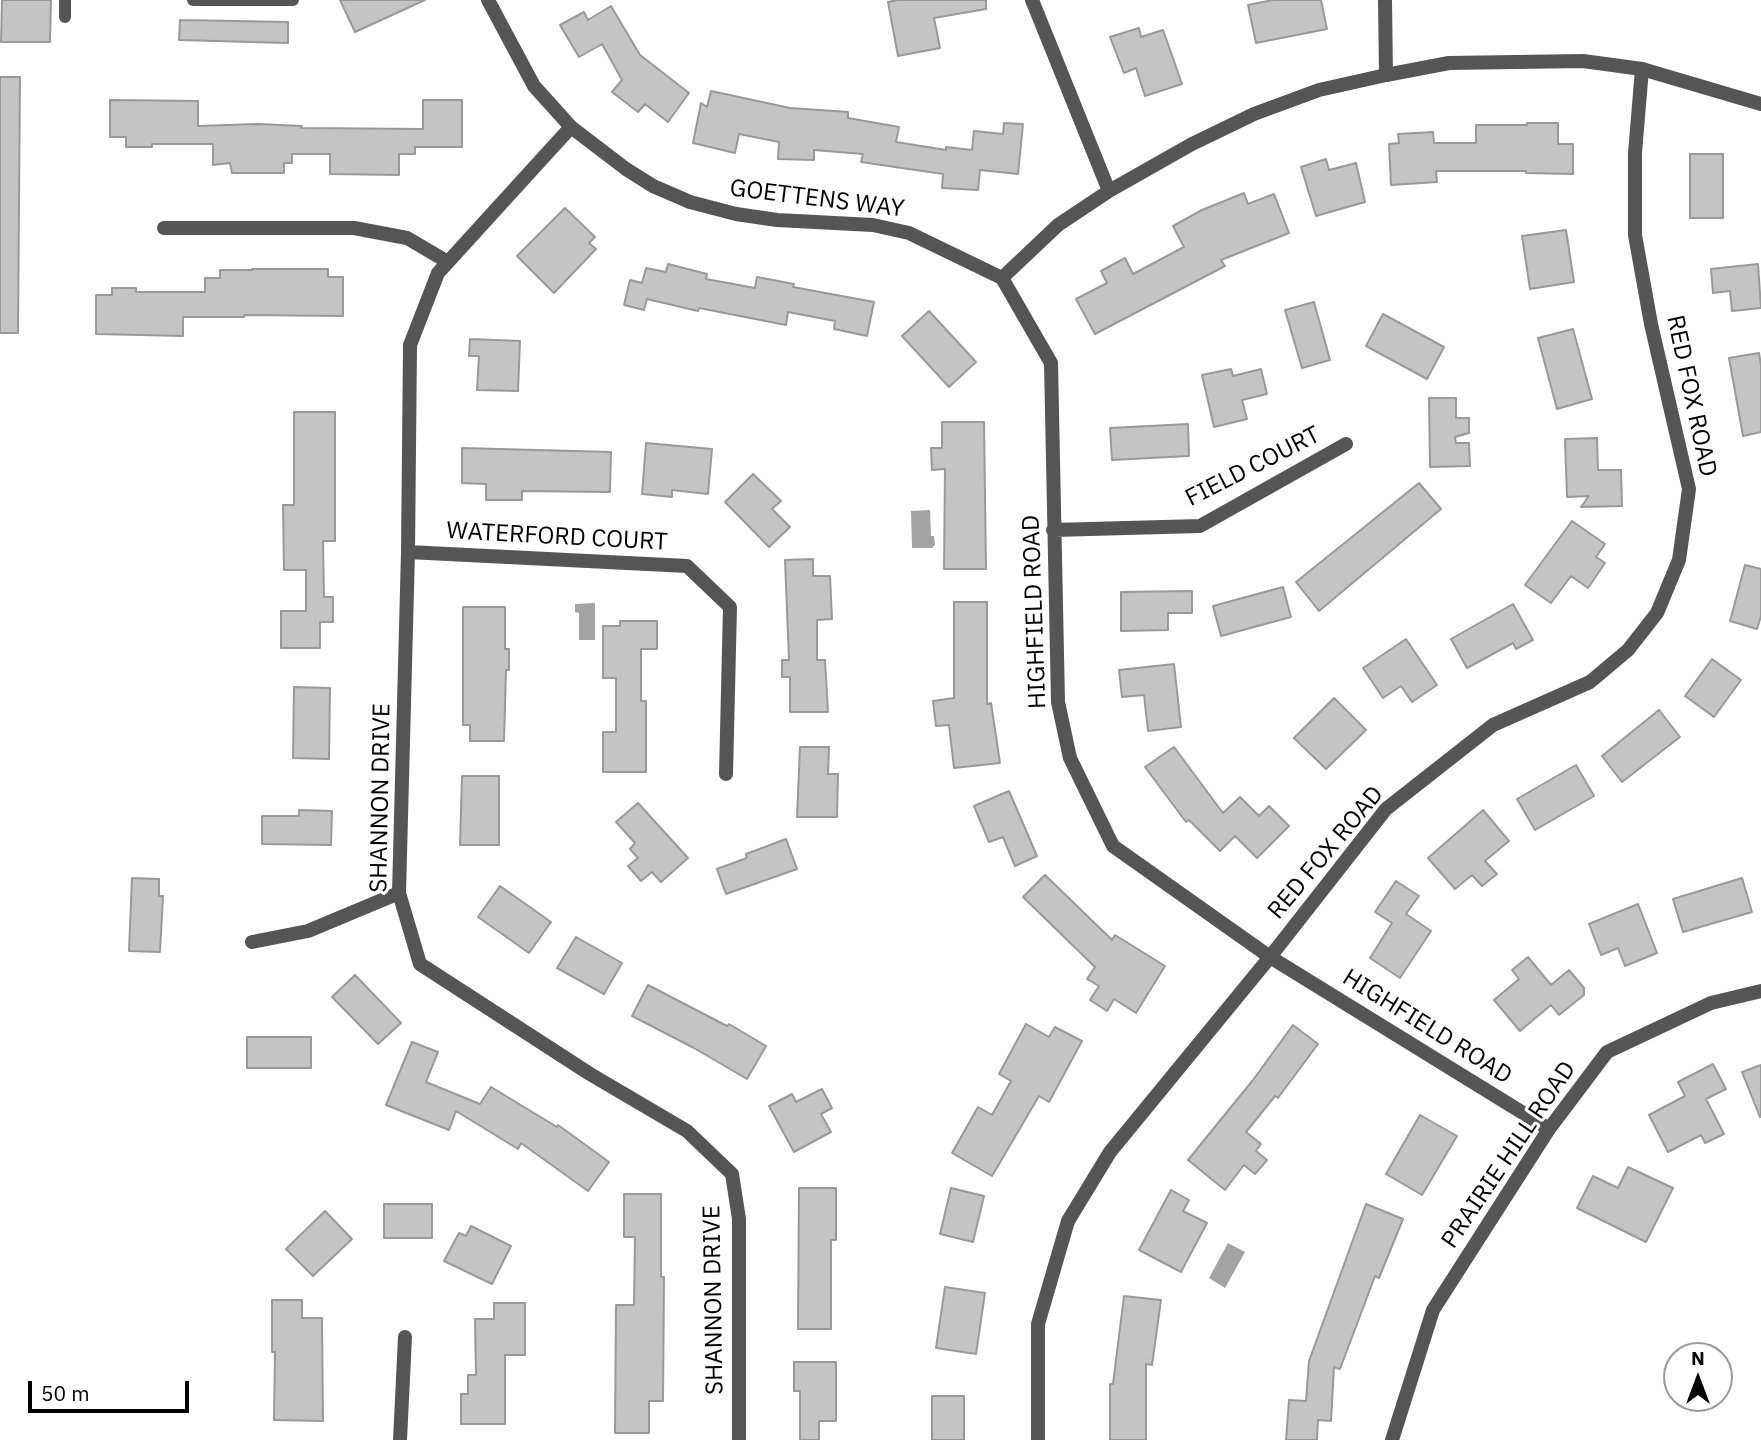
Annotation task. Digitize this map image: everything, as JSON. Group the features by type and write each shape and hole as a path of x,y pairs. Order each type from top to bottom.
{"street":[{"name":"GOETTENS WAY","path":"488,0 534,86 571,127 653,186 690,202 736,214 777,220 873,225 909,233 1002,278"},
{"path":"1032,0 1109,191"},
{"path":"1385,0 1386,75"},
{"path":"1002,278 1058,225 1109,191 1192,144 1254,114 1319,90 1449,63 1583,61 1642,69 1761,104"},
{"name":"RED FOX ROAD","path":"1038,1440 1038,1324 1068,1221 1110,1152 1270,957 1386,809 1493,725 1590,682 1628,650 1657,613 1679,560 1689,489 1651,324 1636,235 1635,153 1642,69"},
{"name":"SHANNON DRIVE","path":"571,127 438,272 410,345 408,552 399,893 420,964 590,1074 687,1132 732,1174 739,1219 739,1440"},
{"path":"164,228 354,228 407,238 448,262"},
{"name":"HIGHFIELD ROAD","path":"1002,278 1051,363 1058,702 1070,758 1113,846 1270,957 1549,1129"},
{"name":"FIELD COURT","path":"1054,530 1200,526 1346,444"},
{"name":"WATERFORD COURT","path":"408,552 687,566 730,607 726,775"},
{"path":"252,942 308,931 399,893"},
{"name":"PRAIRIE HILL ROAD","path":"1392,1440 1433,1310 1549,1129 1607,1052 1711,1003 1761,991"},
{"path":"400,1440 405,1337"}],"lane":[{"path":"65,0 65,17"},
{"path":"193,0 293,0"}],"shaded area":[{"path":"930,510 931,536 934,536 935,545 932,548 912,548 911,511"},
{"path":"595,603 595,640 579,640 579,613 575,612 575,604"},
{"path":"1228,1243 1245,1252 1225,1288 1209,1278"}],"building":[{"path":"2,0 51,0 50,42 1,42"},
{"path":"340,0 425,0 355,32"},
{"path":"986,0 986,9 934,18 940,48 898,56 888,2"},
{"path":"1273,0 1321,0 1327,29 1256,43 1248,5"},
{"path":"611,6 640,55 689,93 668,122 645,104 638,112 612,92 622,80 602,44 579,57 560,25 584,12 588,20"},
{"path":"180,20 288,22 288,43 179,40"},
{"path":"1139,28 1141,37 1163,30 1182,84 1145,96 1136,68 1124,73 1110,37"},
{"path":"0,77 20,77 18,333 0,333"},
{"path":"711,91 790,108 848,112 848,118 899,127 896,142 946,150 946,147 972,150 974,131 1003,134 1004,123 1023,124 1018,174 980,170 978,190 942,188 943,174 861,162 863,154 814,150 814,160 778,159 779,142 739,134 735,153 693,143 701,103 707,107"},
{"path":"110,100 198,101 198,126 258,124 302,126 301,128 423,129 423,100 462,100 462,147 415,147 415,154 399,154 399,175 330,174 330,154 292,154 292,163 284,163 284,173 232,173 230,163 213,165 213,144 152,144 152,147 126,147 126,137 110,137"},
{"path":"1558,123 1558,144 1573,144 1573,174 1436,171 1437,182 1391,185 1389,144 1399,143 1398,134 1433,132 1434,143 1476,143 1476,125"},
{"path":"1690,154 1723,154 1723,218 1690,218"},
{"path":"1326,159 1329,170 1356,163 1365,202 1316,216 1301,167"},
{"path":"1244,193 1248,204 1274,194 1289,233 1221,260 1225,266 1095,334 1076,299 1107,283 1101,271 1125,258 1133,274 1184,247 1173,226 1202,210"},
{"path":"565,208 595,237 589,243 596,249 554,293 517,256"},
{"path":"1566,230 1574,282 1530,289 1522,236"},
{"path":"668,264 707,274 706,279 755,288 757,277 794,284 793,287 874,302 867,336 834,329 835,321 788,312 786,325 699,308 698,311 647,299 644,310 624,305 630,280 642,283 646,268 666,272"},
{"path":"1758,264 1761,308 1732,311 1730,291 1713,293 1711,269"},
{"path":"328,269 328,277 343,277 343,316 183,317 183,336 96,334 96,295 112,295 112,288 136,288 136,292 205,292 205,278 220,278 220,270"},
{"path":"1314,302 1330,360 1302,368 1285,310"},
{"path":"929,311 976,362 949,387 902,336"},
{"path":"1383,314 1444,347 1427,379 1366,346"},
{"path":"1573,329 1592,399 1557,409 1538,338"},
{"path":"470,339 520,341 518,391 477,390 479,356 469,356"},
{"path":"1759,353 1761,432 1743,436 1729,358"},
{"path":"1231,369 1233,376 1261,369 1267,394 1242,400 1247,419 1214,427 1202,375"},
{"path":"1429,398 1456,398 1456,418 1469,418 1469,433 1455,437 1456,443 1469,443 1470,466 1430,467"},
{"path":"294,412 335,412 335,541 323,541 324,597 333,597 333,622 320,622 320,648 281,648 281,611 306,611 306,570 284,570 283,505 294,505"},
{"path":"942,422 984,422 986,569 944,569 945,469 932,470 931,448 942,448"},
{"path":"1188,424 1189,456 1112,460 1110,428"},
{"path":"1597,438 1598,470 1621,470 1622,506 1581,507 1589,496 1567,497 1565,439"},
{"path":"646,443 712,449 708,494 672,490 672,497 642,494"},
{"path":"462,448 611,452 610,492 522,491 522,500 486,500 486,484 462,483"},
{"path":"753,474 781,501 772,509 790,527 769,547 725,502"},
{"path":"1419,483 1441,509 1319,611 1296,582"},
{"path":"1572,521 1605,544 1596,557 1605,563 1588,588 1571,576 1551,603 1525,585"},
{"path":"813,559 813,576 830,576 832,619 817,620 817,660 825,660 828,712 790,712 790,677 782,677 782,660 789,660 785,560"},
{"path":"1745,565 1761,569 1761,616 1757,629 1730,621"},
{"path":"1283,587 1291,617 1221,636 1213,606"},
{"path":"1192,591 1192,613 1168,613 1168,630 1121,631 1121,592"},
{"path":"954,602 987,602 987,704 991,703 1000,763 954,768 949,725 936,726 933,701 954,698"},
{"path":"1513,604 1533,640 1516,649 1513,643 1467,668 1451,639"},
{"path":"463,607 505,607 505,649 509,649 509,670 506,670 504,741 470,741 470,725 463,725"},
{"path":"620,621 657,621 657,649 641,649 641,701 646,701 646,772 603,772 603,732 616,732 616,678 603,678 603,626 620,626"},
{"path":"1406,639 1437,685 1412,702 1401,686 1383,698 1363,668"},
{"path":"1712,659 1741,680 1714,717 1685,696"},
{"path":"1174,664 1181,727 1148,731 1144,695 1122,697 1119,670"},
{"path":"294,687 330,688 329,759 293,758"},
{"path":"1334,698 1366,730 1326,769 1294,738"},
{"path":"1659,710 1680,737 1622,782 1602,756"},
{"path":"800,747 829,747 828,774 838,774 837,817 797,817"},
{"path":"1174,747 1223,813 1240,797 1259,816 1269,806 1289,826 1257,858 1235,836 1220,851 1189,820 1186,822 1145,767"},
{"path":"1576,765 1594,796 1535,830 1517,799"},
{"path":"462,776 499,776 499,845 460,845"},
{"path":"1009,791 1037,856 1015,866 1003,837 989,842 974,806"},
{"path":"638,803 688,858 661,882 652,872 641,881 628,866 638,858 630,849 635,843 616,822"},
{"path":"299,810 332,811 331,845 262,844 262,816 299,816"},
{"path":"1483,810 1509,841 1485,861 1497,874 1482,886 1472,875 1455,889 1428,858"},
{"path":"786,839 797,869 726,894 717,869 747,858 746,854"},
{"path":"1045,875 1112,940 1115,935 1165,966 1136,1013 1114,999 1107,1011 1090,1000 1099,986 1087,979 1095,967 1023,897"},
{"path":"132,878 159,879 159,896 163,896 160,952 129,951"},
{"path":"1742,878 1752,912 1683,932 1673,899"},
{"path":"1396,881 1419,896 1406,914 1431,931 1400,978 1370,958 1392,923 1375,912"},
{"path":"500,886 551,922 529,953 478,917"},
{"path":"1638,904 1657,953 1625,966 1618,948 1601,955 1589,924"},
{"path":"576,937 622,963 604,994 557,968"},
{"path":"1528,957 1551,985 1569,970 1584,988 1584,995 1559,1015 1551,1005 1520,1031 1494,1000 1519,979 1512,970"},
{"path":"355,975 401,1023 378,1044 332,997"},
{"path":"648,985 727,1026 729,1024 766,1046 747,1079 632,1016"},
{"path":"1026,1024 1049,1037 1055,1027 1082,1041 1049,1102 1039,1096 992,1176 952,1153 978,1107 992,1115 1011,1081 999,1074"},
{"path":"1293,1025 1318,1044 1278,1098 1275,1096 1246,1132 1261,1144 1256,1151 1267,1160 1255,1174 1244,1165 1225,1190 1188,1160 1253,1080"},
{"path":"247,1037 311,1037 311,1068 247,1068"},
{"path":"412,1042 438,1052 426,1082 480,1104 491,1087 557,1127 558,1125 609,1162 588,1191 521,1143 518,1149 456,1111 449,1130 386,1105"},
{"path":"1713,1064 1726,1089 1706,1099 1724,1134 1705,1143 1701,1135 1668,1152 1649,1115 1685,1096 1678,1082"},
{"path":"1761,1065 1761,1116 1760,1117 1742,1072"},
{"path":"822,1089 832,1108 821,1114 831,1132 794,1152 769,1106 792,1094 796,1102"},
{"path":"1420,1115 1457,1136 1422,1195 1386,1174"},
{"path":"1628,1167 1673,1188 1646,1242 1577,1208 1593,1176 1618,1188"},
{"path":"799,1188 836,1188 836,1240 831,1240 831,1329 798,1329"},
{"path":"951,1188 984,1196 973,1242 940,1234"},
{"path":"1171,1190 1189,1200 1183,1211 1207,1223 1181,1272 1139,1250"},
{"path":"624,1194 661,1194 661,1277 664,1277 663,1401 649,1401 649,1433 615,1433 616,1305 634,1305 635,1237 624,1237"},
{"path":"384,1204 432,1204 432,1238 384,1238"},
{"path":"1366,1204 1403,1219 1379,1278 1375,1276 1340,1369 1334,1367 1331,1421 1318,1420 1317,1440 1286,1440 1289,1400 1306,1401 1309,1361"},
{"path":"325,1211 352,1239 313,1276 286,1249"},
{"path":"471,1226 511,1246 492,1284 444,1261 459,1233 466,1236"},
{"path":"945,1287 985,1293 976,1354 936,1348"},
{"path":"1124,1296 1161,1300 1152,1365 1146,1364 1146,1440 1110,1440 1110,1384 1113,1384"},
{"path":"272,1300 302,1300 302,1318 322,1318 323,1421 274,1420 275,1352 272,1352"},
{"path":"494,1303 525,1303 525,1355 505,1355 505,1424 461,1424 461,1394 468,1394 468,1375 476,1375 475,1319 494,1319"},
{"path":"794,1362 836,1362 836,1421 819,1421 819,1440 800,1440 800,1391 794,1391"},
{"path":"932,1396 964,1396 964,1440 932,1440"}]}
